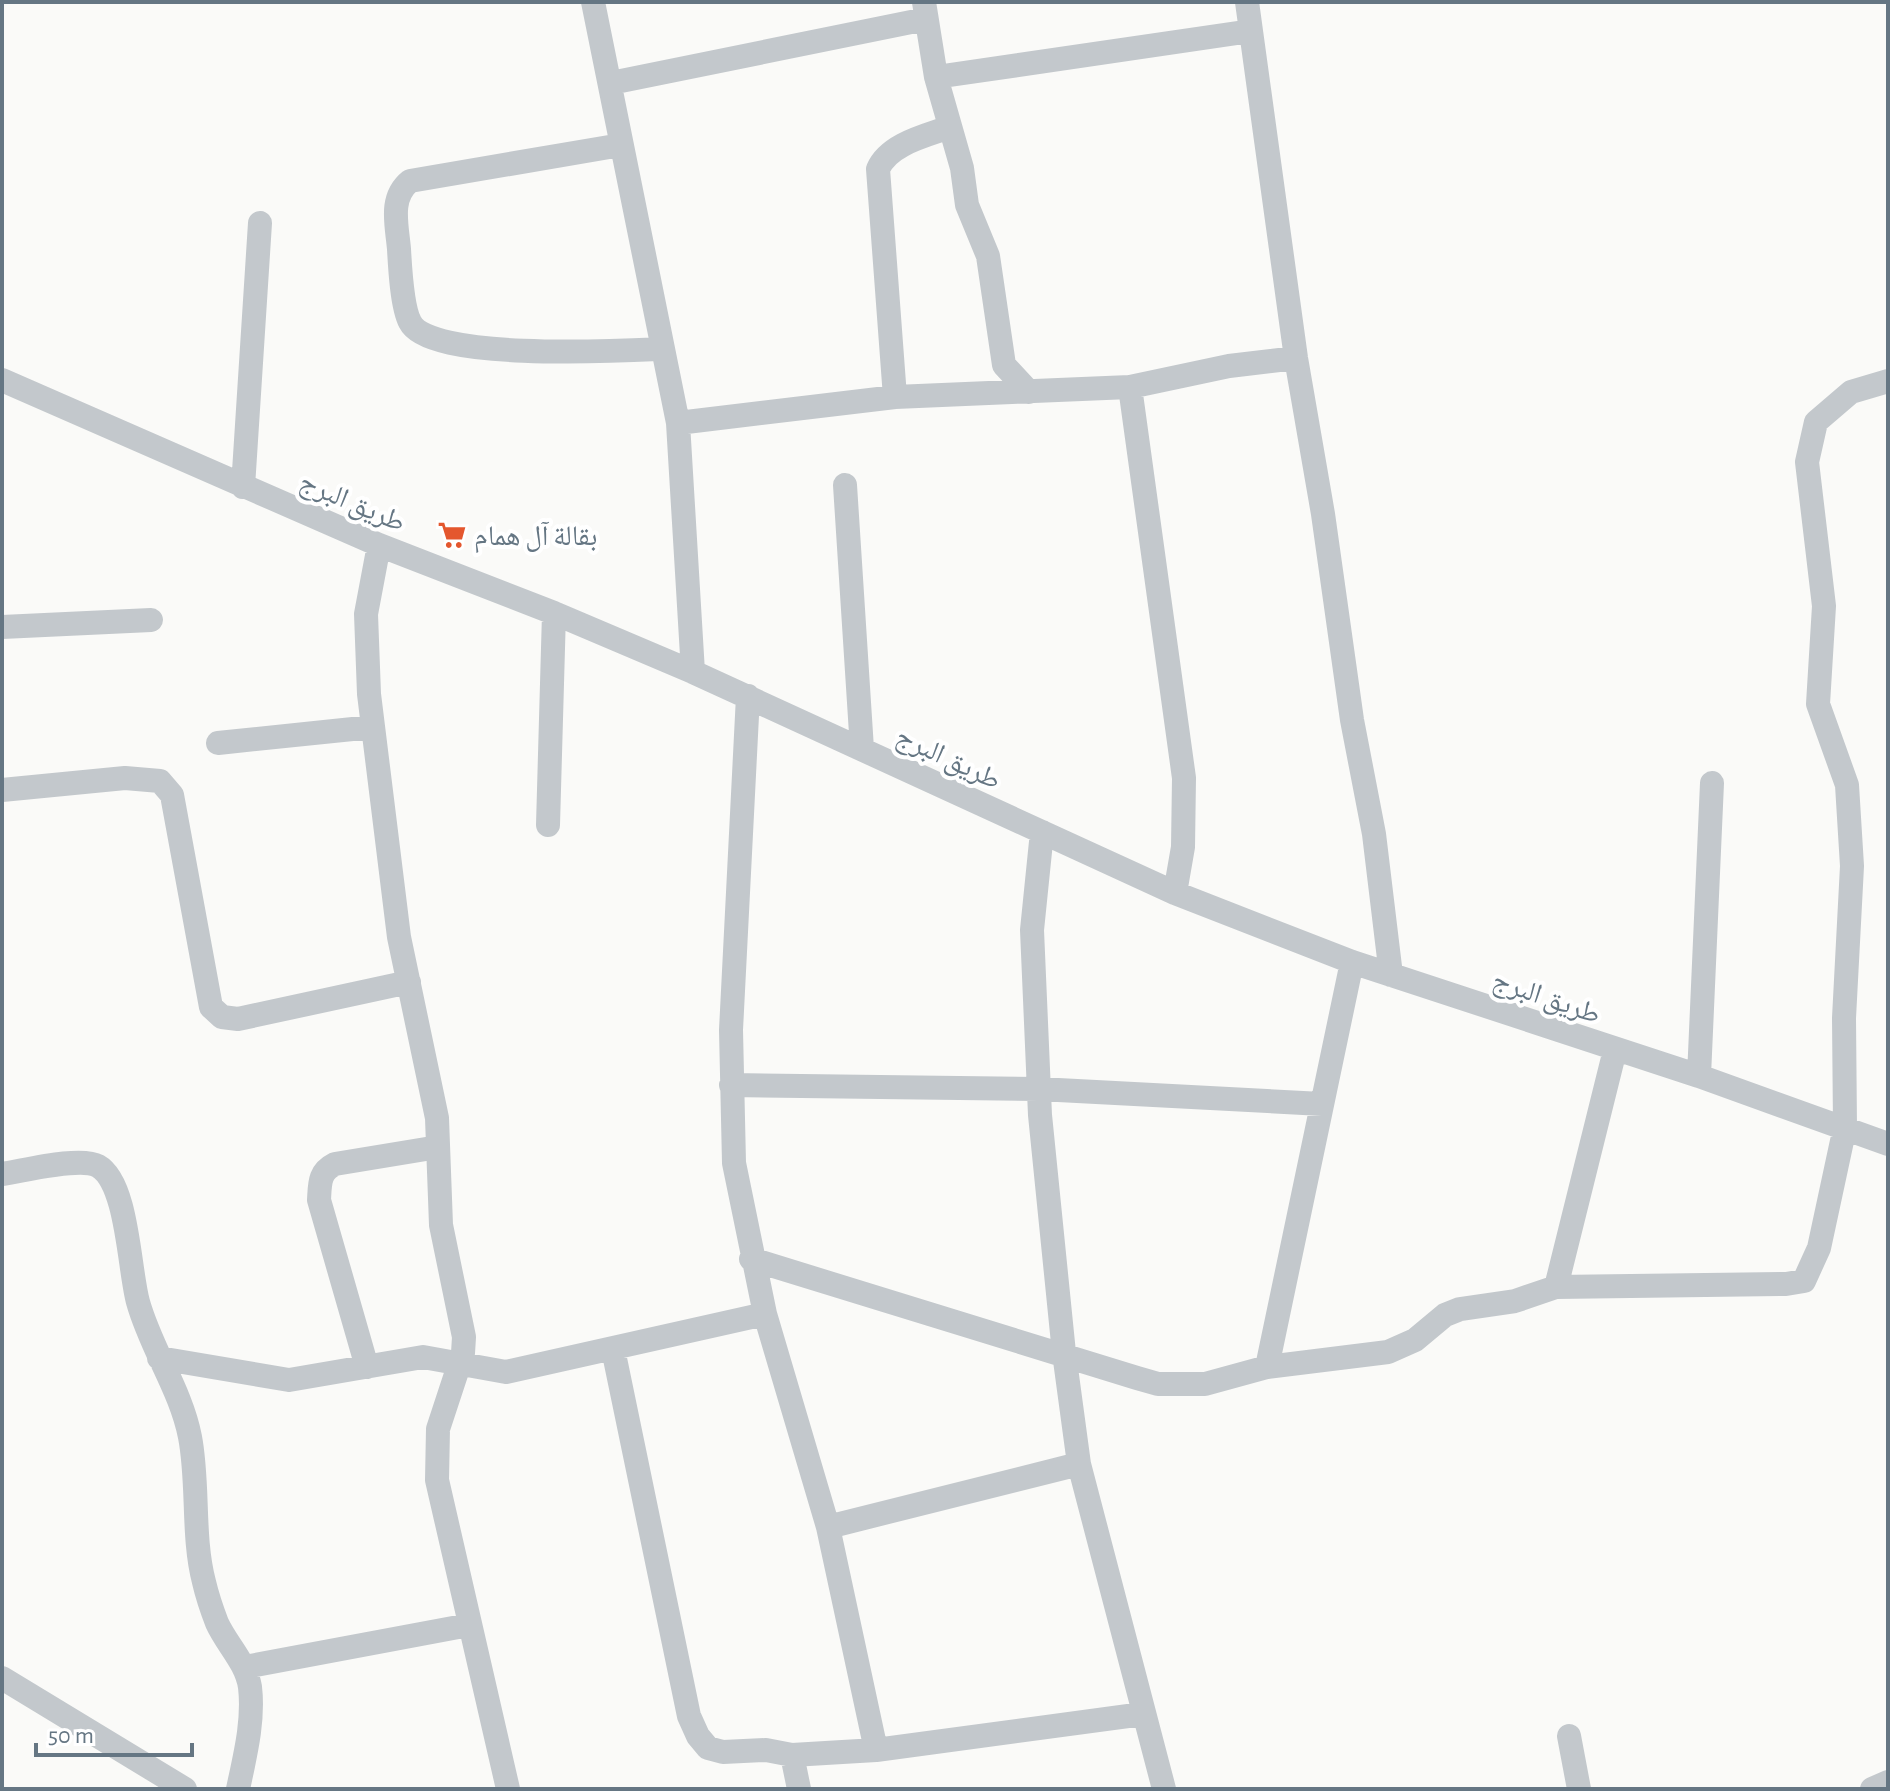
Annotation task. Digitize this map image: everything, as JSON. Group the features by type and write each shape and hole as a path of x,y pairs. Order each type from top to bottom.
{"street":[{"path":"593,2 678,423 693,672"},
{"path":"1247,2 1296,358 1352,720 1374,834 1391,975"},
{"path":"611,83 925,10 936,77 967,205 988,256 1004,365 1029,392"},
{"path":"936,77 1251,31"},
{"path":"895,397 878,169 883,158 902,146 950,127"},
{"path":"621,145 410,181 395,200 400,264 410,322 420,333 496,349 546,354 661,349"},
{"path":"243,487 260,223"},
{"path":"678,423 895,397 1130,387 1229,366 1296,358"},
{"name":"طريق البرج","path":"2,380 379,545 554,613 748,696 1175,893 1352,962 1699,1076 1888,1144"},
{"path":"751,1259 1158,1384 1205,1384 1267,1367 1400,1349 1445,1315 1460,1309 1515,1301 1556,1287 1786,1284 1804,1281 1819,1248 1845,1127 1844,1018 1852,866 1847,785 1818,704 1824,606 1807,462 1816,422 1851,392 1888,381"},
{"path":"1130,387 1184,778 1183,847 1175,893"},
{"path":"845,485 862,749"},
{"path":"379,545 366,614 372,727 387,860 437,1118 441,1225 464,1337 460,1363 438,1429 437,1480 508,1789"},
{"path":"548,825 554,613"},
{"path":"2,627 151,620"},
{"path":"748,696 730,1134 751,1259 828,1527 876,1750"},
{"path":"218,743 372,727"},
{"path":"2,790 125,778 160,781 172,795 211,1007 222,1017 238,1019 409,982"},
{"path":"1699,1076 1712,783"},
{"path":"1042,832 1032,930 1039,1089 1064,1353 1079,1464 1164,1789"},
{"path":"1267,1367 1352,962"},
{"path":"1556,1287 1615,1050"},
{"path":"731,1085 1039,1089 1322,1104"},
{"path":"367,1367 319,1200 320,1179 325,1169 335,1164 438,1147"},
{"path":"2,1174 83,1162 97,1165 109,1176 120,1202 138,1302 159,1358 180,1400 191,1438 203,1580 218,1623 245,1667 250,1687 250,1720 238,1789"},
{"path":"159,1358 289,1380 423,1357 506,1372 765,1314"},
{"path":"613,1349 689,1716 698,1736 708,1748 723,1752 748,1749 792,1755 876,1750 1143,1714"},
{"path":"828,1527 1079,1464"},
{"path":"245,1667 469,1625"},
{"path":"2,1678 140,1778 185,1789"},
{"path":"1569,1736 1579,1789"},
{"path":"792,1755 799,1789"},
{"path":"1872,1789 1888,1782"}],"place":[{"name":"بقالة آل همام","path":"452,535"}]}
